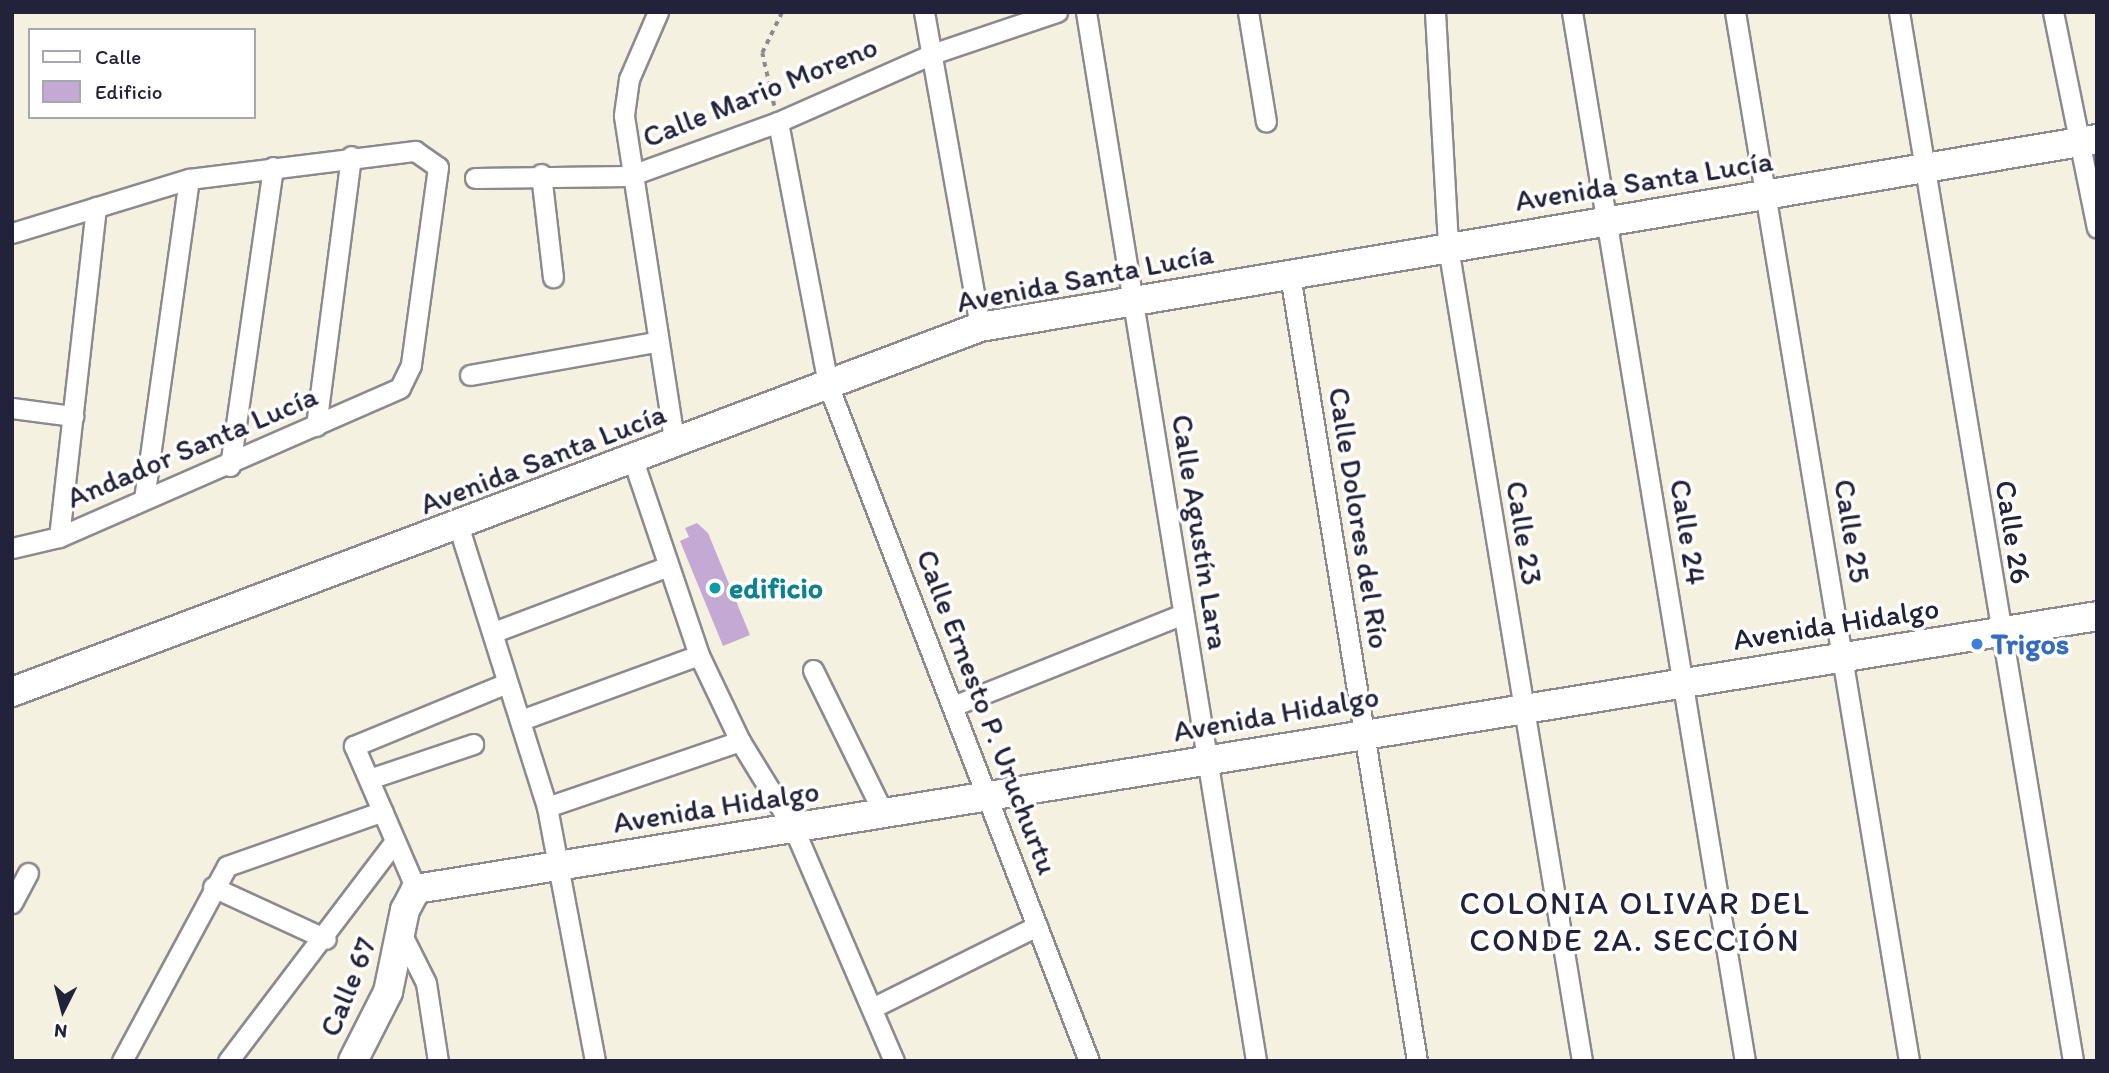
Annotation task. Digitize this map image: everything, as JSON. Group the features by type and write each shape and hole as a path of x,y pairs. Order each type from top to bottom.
{"street":[{"path":"924,12 980,327"},
{"name":"Calle Mario Moreno","path":"475,178 541,174 629,176 778,122 932,54 1057,12"},
{"name":"Calle Agustín Lara","path":"1086,12 1183,614 1204,761 1256,1061"},
{"path":"1248,12 1266,122"},
{"name":"Calle 23","path":"1436,12 1448,247 1521,707 1582,1061"},
{"name":"Calle 24","path":"1572,12 1745,1061"},
{"name":"Calle 25","path":"1735,12 1909,1061"},
{"name":"Calle 26","path":"1899,12 1999,632 2073,1061"},
{"path":"2053,12 2089,141 2097,228"},
{"path":"653,14 625,97 629,176 675,444"},
{"name":"Calle Ernesto P. Uruchurtu","path":"778,122 828,385 1088,1061"},
{"name":"Avenida Santa Lucía","path":"12,692 459,528 980,327 1133,298 1290,275 2089,141"},
{"name":"Andador Santa Lucía","path":"12,548 59,537 145,499 230,466 393,393 411,365 438,176 432,157 415,151 351,156"},
{"path":"12,233 189,179 351,156 316,426"},
{"path":"230,466 273,167"},
{"path":"541,174 553,277"},
{"path":"145,499 189,179"},
{"path":"59,537 96,207"},
{"name":"Calle Dolores del Río","path":"1290,275 1362,734 1418,1061"},
{"path":"470,375 656,342"},
{"path":"12,408 73,416"},
{"path":"633,460 666,567 699,655 740,741 794,829 874,1007 894,1061"},
{"path":"459,528 547,807 595,1061"},
{"path":"494,632 666,567"},
{"path":"953,706 1183,614"},
{"name":"Avenida Hidalgo","path":"416,889 794,829 986,794 1204,761 1521,707 2097,616"},
{"path":"521,720 699,655"},
{"path":"813,670 883,812"},
{"path":"416,889 369,779 355,754 361,740 507,683"},
{"path":"547,807 740,741"},
{"path":"369,779 473,744"},
{"path":"122,1061 213,887 235,861 383,811"},
{"path":"228,1061 326,939 394,841"},
{"path":"12,903 28,873"},
{"path":"213,887 326,939"},
{"name":"Calle 67","path":"354,1061 388,992 403,937 405,910 416,889"},
{"path":"874,1007 1037,926"},
{"path":"403,937 426,983 438,1061"}],"path":[{"path":"778,122 762,53 782,12"}],"building":[{"name":"edificio","path":"697,523 708,533 750,635 723,646 680,541 689,537 685,528"}],"place":[{"name":"edificio","path":"715,588"},
{"name":"Trigos","path":"1977,644"}],"district":[{"name":"COLONIA OLIVAR DEL CONDE 2A. SECCIÓN","path":"1635,922"}]}
